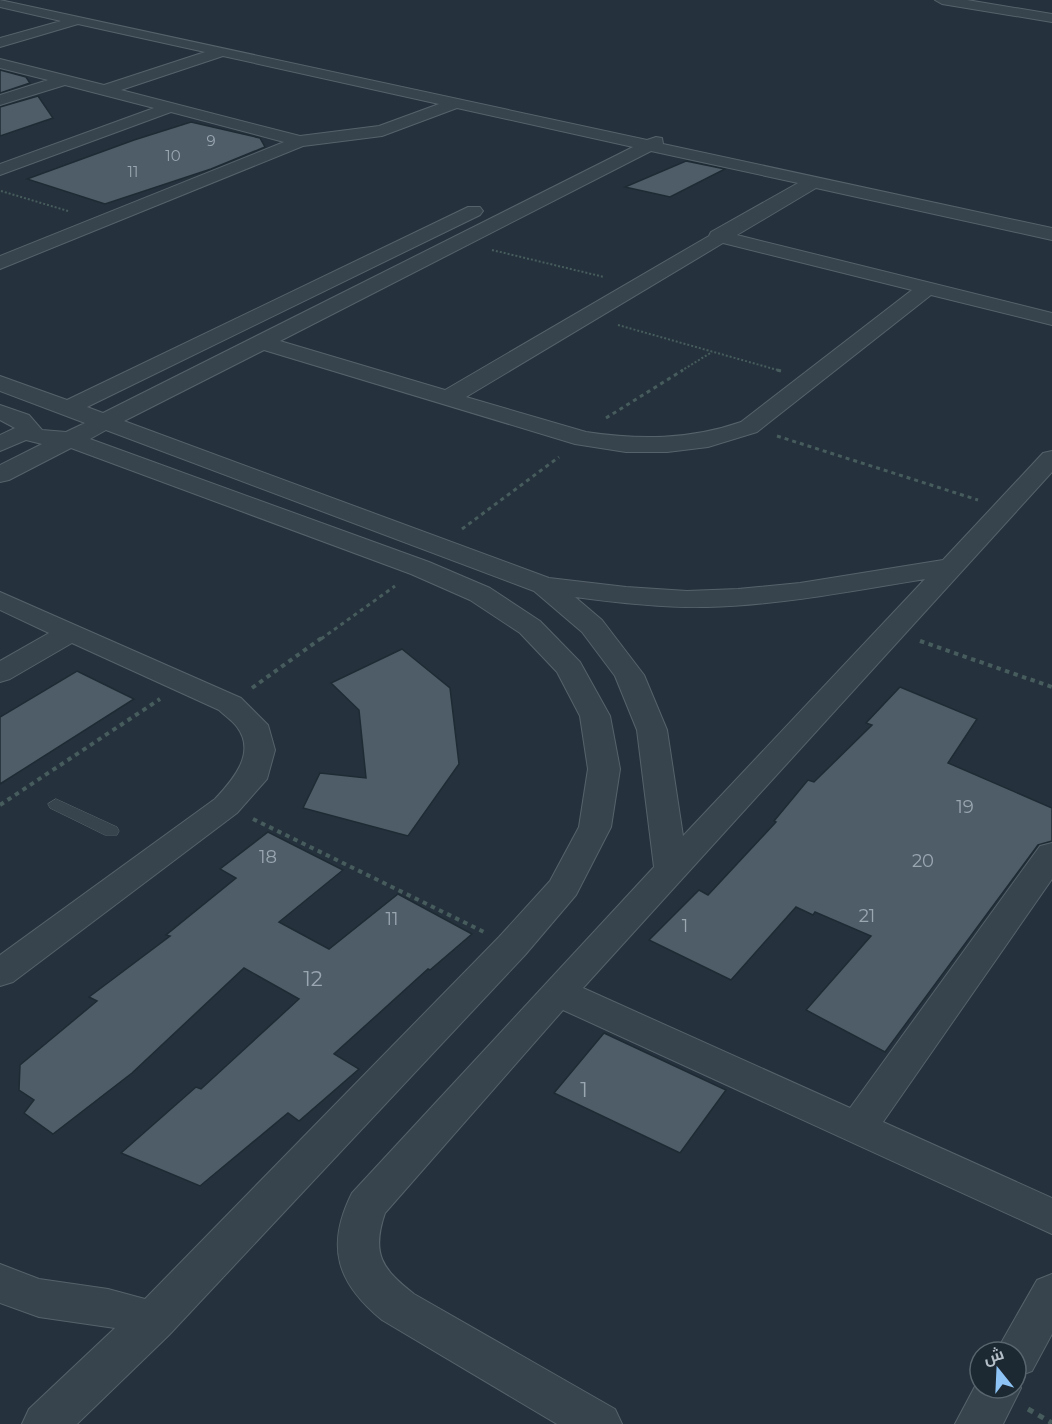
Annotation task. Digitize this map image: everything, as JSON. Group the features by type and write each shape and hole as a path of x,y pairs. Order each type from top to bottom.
{"street":[{"path":"47,0 307,55"},
{"path":"942,0 1052,18"},
{"path":"985,0 1052,9"},
{"path":"0,3 622,140"},
{"path":"1005,10 1010,6 1020,5"},
{"path":"0,43 79,20"},
{"path":"105,90 222,51"},
{"path":"0,63 300,141"},
{"path":"0,100 64,80"},
{"path":"0,263 300,141 382,130 456,103"},
{"path":"0,170 171,107"},
{"path":"0,475 69,424 103,421 460,242 659,134"},
{"path":"548,176 622,140 659,134 813,182 1052,234"},
{"path":"448,398 718,236 813,182"},
{"path":"0,412 21,420 31,434 41,438 494,202"},
{"path":"718,236 1052,319"},
{"path":"261,342 580,438 628,446 691,444 723,437 749,427 928,288"},
{"path":"0,383 69,424 430,557 544,585 623,596 706,599 786,594 952,566"},
{"path":"45,1424 153,1321 512,946 564,887 595,827 604,769 595,716 570,668 530,627 430,557 103,421"},
{"path":"0,444 28,430"},
{"path":"600,1424 398,1307 377,1291 363,1272 356,1250 358,1227 367,1205 558,992 1052,458"},
{"path":"544,585 592,626 629,675 652,730 671,871"},
{"path":"0,600 230,704 253,724 260,750 251,779 226,806 4,964"},
{"path":"0,673 71,632"},
{"path":"857,1128 1052,854"},
{"path":"558,992 1052,1217"},
{"path":"0,1282 23,1294 42,1300 109,1308 153,1321"},
{"path":"1026,1340 1052,1293"},
{"path":"978,1424 991,1400"}],"lane":[{"path":"56,804 111,831"}],"path":[{"path":"0,191 104,221"},
{"path":"460,242 636,285"},
{"path":"585,316 810,379"},
{"path":"230,704 430,557 580,438 712,351"},
{"path":"749,427 1005,509"},
{"path":"892,631 1052,687"},
{"path":"0,805 184,683"},
{"path":"226,806 512,946"}],"building":[{"path":"0,70 26,77 30,83 0,93"},
{"path":"38,96 53,118 0,136 0,107"},
{"path":"191,122 260,138 265,147 211,169 105,204 27,179 134,140"},
{"path":"686,161 725,169 670,197 625,187"},
{"path":"402,649 450,688 459,764 408,836 303,808 320,773 366,778 359,710 331,683"},
{"path":"77,671 134,699 0,784 0,717"},
{"path":"900,687 977,719 948,763 1052,808 1052,841 1038,845 885,1052 806,1010 871,936 815,912 813,915 796,907 731,980 649,940 699,890 708,895 776,822 774,821 808,780 814,782 872,725 866,723"},
{"path":"268,832 343,870 279,922 329,949 398,894 472,934 430,970 428,969 334,1054 359,1069 299,1121 288,1113 200,1186 121,1153 196,1087 201,1089 299,999 244,968 132,1073 53,1134 24,1113 34,1100 19,1090 20,1065 97,1001 89,997 170,936 166,935 236,878 220,869"},
{"path":"604,1033 726,1090 680,1153 554,1093"}]}
